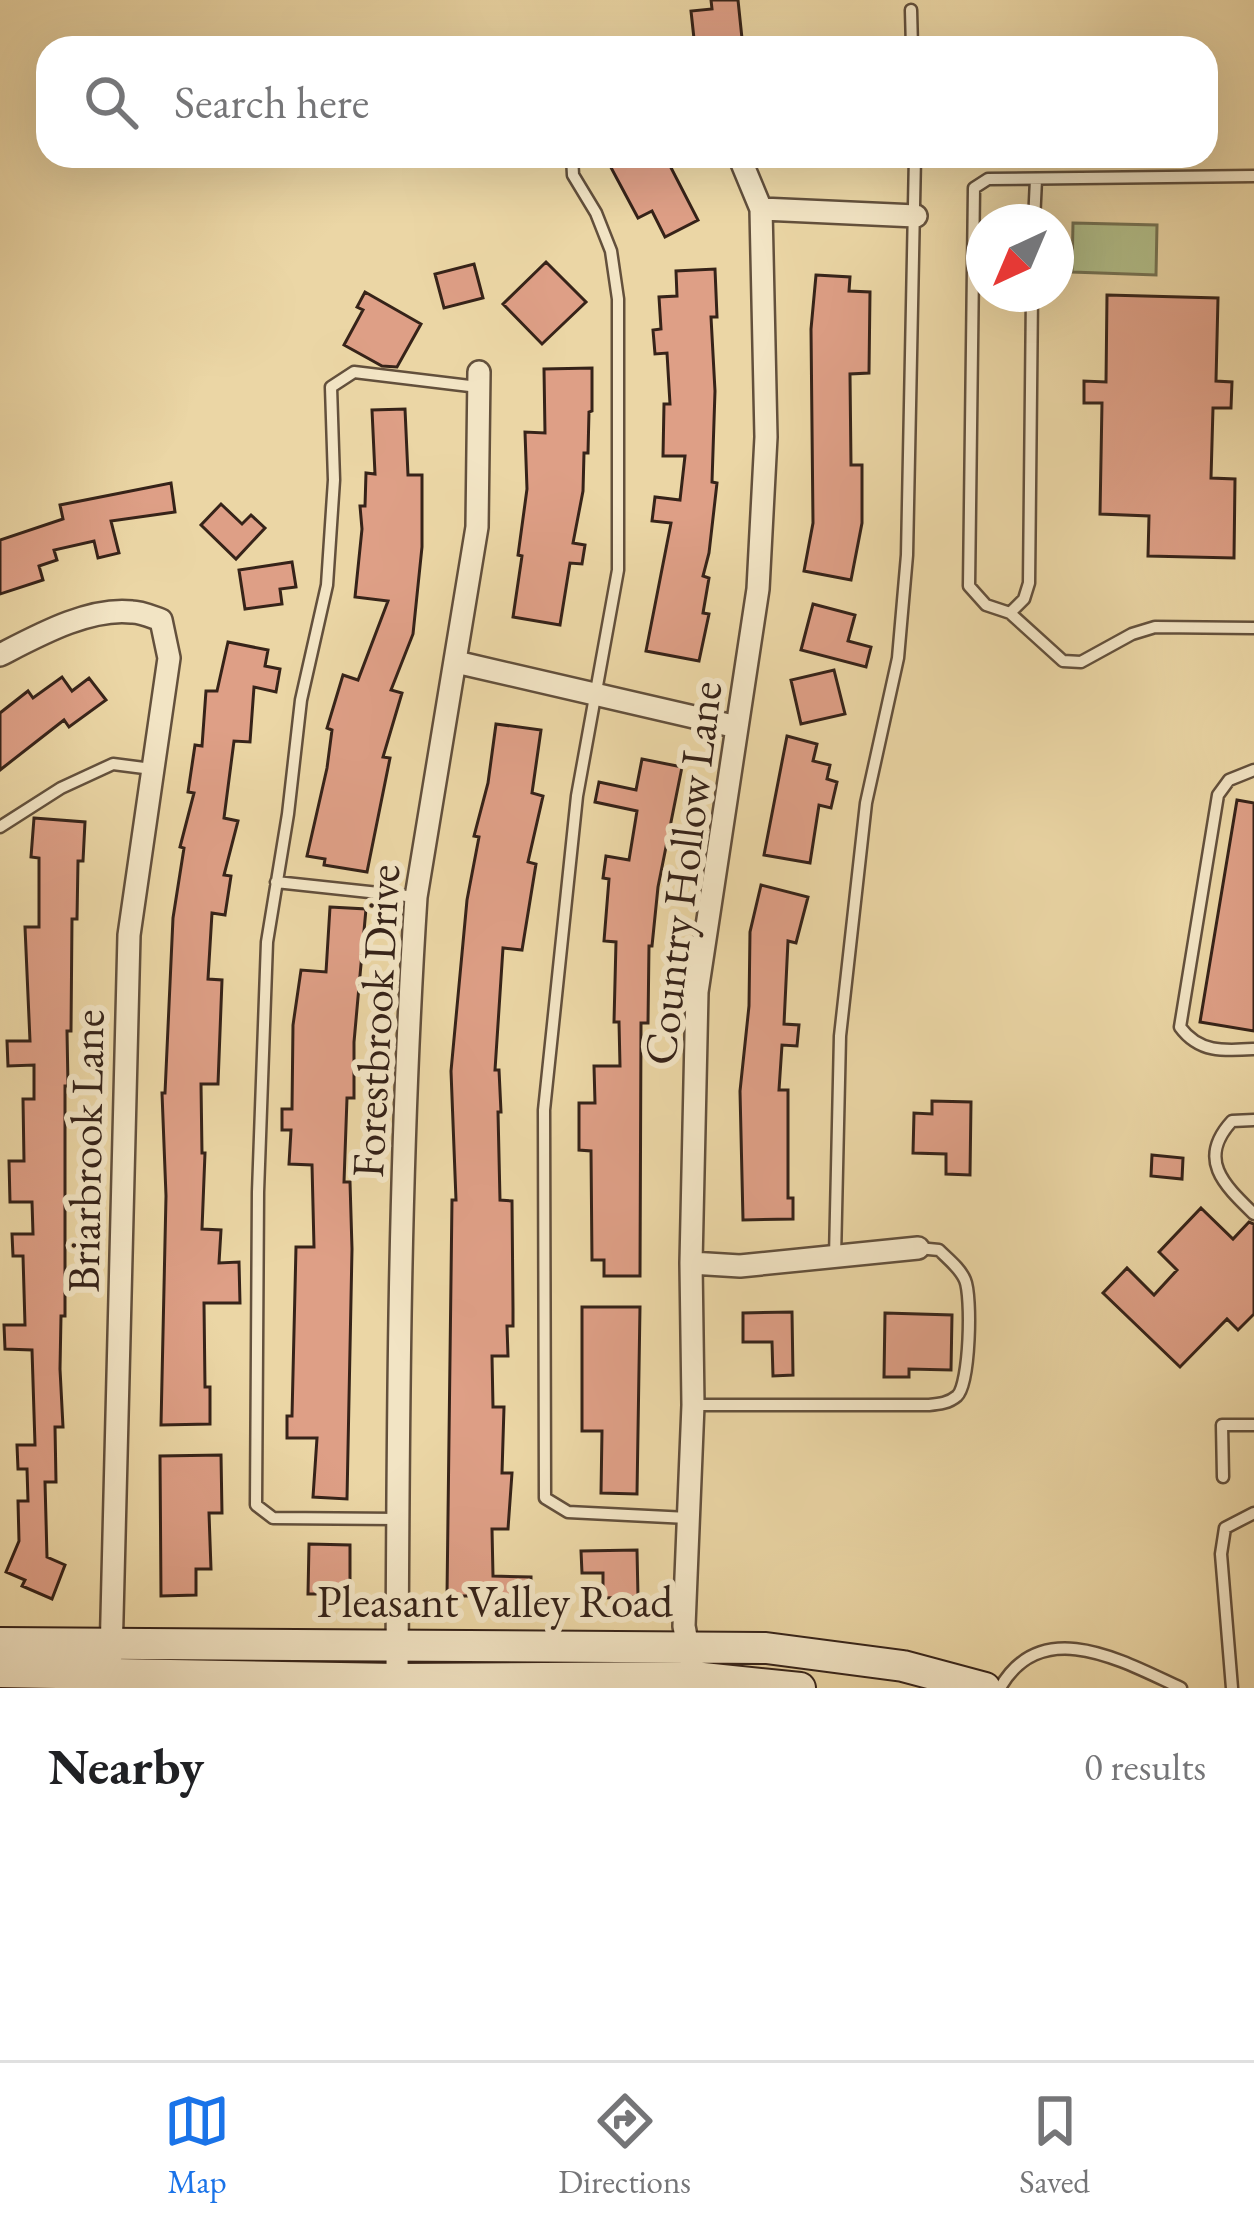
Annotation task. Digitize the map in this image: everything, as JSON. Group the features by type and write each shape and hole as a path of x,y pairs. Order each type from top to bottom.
{"main road":[{"name":"Pleasant Valley Road","path":"0,1643 110,1668 397,1679 808,1651 903,1666 986,1688"},
{"name":"Pleasant Valley Road","path":"0,1672 110,1668 397,1644 690,1662 735,1685 800,1688"}],"street":[{"name":"Country Hollow Lane","path":"690,1662 685,1625 693,1405 697,992 758,590 766,436 761,209 744,168"},
{"path":"761,209 916,216"},
{"name":"Forestbrook Drive","path":"397,1679 405,1106 416,897 477,527 479,380"},
{"name":"Briarbrook Lane","path":"0,655 36,637 132,611 161,620 169,658 129,935 110,1668"},
{"path":"456,662 737,727"},
{"path":"691,1263 740,1266 918,1248"}],"lane":[{"path":"911,10 912,36"},
{"path":"573,168 611,251 618,299 618,570 577,796 544,1110 545,1498 568,1512 688,1518"},
{"path":"835,1258 840,1036 866,803 898,658 908,555 914,168"},
{"path":"1254,176 988,179 979,183 973,192 969,586 986,605 1010,613 1063,661 1081,662 1155,627 1254,628"},
{"path":"1035,204 1036,178"},
{"path":"1010,613 1024,598 1029,583 1032,312"},
{"path":"399,1519 274,1518 256,1505 260,1069 267,942 301,700 327,585 334,480 331,387 354,372 479,380"},
{"path":"0,827 61,788 113,764 152,769"},
{"path":"1254,770 1229,780 1218,796 1180,1027 1190,1041 1217,1052 1254,1049"},
{"path":"277,882 416,897"},
{"path":"1254,1120 1232,1121 1216,1139 1214,1158 1228,1188 1254,1214"},
{"path":"693,1405 929,1405 956,1396 963,1387 966,1366 968,1290 963,1274 939,1250 918,1248"},
{"path":"1223,1477 1222,1425 1254,1425"},
{"path":"1232,1688 1221,1554 1225,1528 1254,1513"},
{"path":"1000,1688 1009,1673 1034,1653 1056,1649 1101,1652 1181,1688"}],"green space":[{"path":"1074,223 1157,225 1156,275 1074,272"}],"building":[{"path":"711,0 738,0 742,36 694,36 691,11 712,9"},
{"path":"611,168 671,168 698,220 665,237 652,211 638,218"},
{"path":"546,262 586,302 542,344 503,304"},
{"path":"474,264 483,298 444,308 435,274"},
{"path":"715,269 712,482 717,483 703,576 709,578 703,613 709,614 699,661 646,651 671,523 652,521 655,497 680,500 685,456 663,456 664,404 670,404 667,353 655,354 653,330 661,329 659,297 677,296 676,271"},
{"path":"816,275 850,277 849,291 870,292 869,373 850,374 851,465 862,465 862,523 851,580 804,571 813,523 811,329"},
{"path":"365,292 421,324 397,367 382,366 344,345 363,310 357,307"},
{"path":"1107,295 1218,298 1216,381 1232,382 1231,408 1213,408 1211,478 1235,479 1234,558 1148,556 1149,516 1100,514 1102,403 1084,403 1084,381 1106,382"},
{"path":"592,368 588,453 584,453 583,491 573,543 585,545 582,564 570,563 560,625 513,617 527,489 525,432 545,433 544,369"},
{"path":"405,409 408,475 422,475 422,547 413,634 391,690 402,693 383,757 390,758 367,872 324,865 325,859 307,856 327,768 332,730 327,728 343,675 358,680 388,601 355,597 360,506 365,506 366,473 375,474 372,410"},
{"path":"171,483 175,512 111,521 119,553 98,558 94,541 54,550 57,560 39,566 43,580 0,594 0,540 63,519 60,505"},
{"path":"221,504 242,524 251,515 265,528 236,559 201,525"},
{"path":"292,562 296,587 280,589 282,604 245,609 239,570"},
{"path":"813,604 855,615 848,641 871,647 866,667 801,650"},
{"path":"228,642 268,650 265,666 280,669 276,692 254,687 250,742 234,741 224,818 238,821 224,875 231,876 225,915 212,913 208,979 222,980 218,1084 201,1084 202,1229 221,1230 219,1263 239,1262 240,1303 204,1303 210,1424 161,1425 166,1196 162,1093 173,918 184,848 180,847 194,793 188,792 195,745 202,746 206,691 217,691"},
{"path":"834,670 845,714 801,724 791,680"},
{"path":"62,677 72,691 89,678 106,700 69,727 64,720 0,770 0,713 28,691 33,698"},
{"path":"496,724 541,730 532,793 543,796 528,862 536,864 522,950 503,948 495,1070 499,1070 501,1112 500,1200 512,1201 513,1326 507,1326 508,1356 492,1356 493,1407 504,1407 502,1473 512,1473 508,1529 492,1529 493,1576 531,1577 531,1596 447,1596 452,1200 456,1200 451,1071 467,900 479,837 474,836"},
{"path":"787,736 817,744 813,761 830,765 827,779 837,782 831,808 819,805 810,863 764,855"},
{"path":"642,759 682,767 649,946 648,1023 641,1023 640,1276 604,1276 604,1260 592,1260 591,1151 579,1150 579,1103 595,1103 594,1066 620,1066 619,1022 614,1022 616,942 604,941 609,879 603,878 606,856 629,860 637,811 595,802 599,782 636,790"},
{"path":"1237,800 1254,803 1254,1031 1200,1022"},
{"path":"34,818 85,822 83,861 78,861 77,919 72,919 71,1031 67,1031 65,1086 63,1427 55,1427 56,1482 45,1482 47,1557 65,1565 52,1599 22,1586 25,1580 6,1572 19,1541 18,1501 28,1501 27,1469 18,1469 17,1445 35,1445 32,1350 5,1349 4,1325 25,1325 23,1256 13,1256 12,1234 33,1234 32,1202 10,1202 9,1161 24,1161 23,1099 34,1099 34,1065 8,1066 7,1041 30,1041 25,927 39,927 39,858 31,857"},
{"path":"761,885 808,897 796,943 788,941 784,1024 799,1025 797,1046 782,1045 779,1090 788,1090 788,1198 793,1198 793,1219 743,1220 740,1091 749,1006 750,932"},
{"path":"330,907 366,909 354,1098 347,1098 344,1182 350,1182 352,1249 347,1499 313,1497 317,1438 287,1438 287,1416 292,1416 296,1247 314,1247 312,1165 289,1164 291,1130 282,1130 282,1109 292,1109 293,1025 301,970 326,972"},
{"path":"932,1101 971,1102 970,1175 946,1174 946,1154 913,1153 914,1113 932,1114"},
{"path":"1152,1155 1183,1158 1182,1179 1151,1176"},
{"path":"1201,1208 1233,1239 1249,1222 1254,1224 1254,1314 1238,1330 1227,1319 1180,1367 1103,1293 1127,1268 1154,1295 1177,1270 1159,1252"},
{"path":"582,1307 640,1307 637,1494 601,1493 602,1431 582,1431"},
{"path":"792,1312 793,1375 773,1376 772,1342 743,1342 743,1313"},
{"path":"885,1313 952,1315 951,1370 909,1369 909,1377 884,1377"},
{"path":"221,1455 222,1513 209,1513 211,1569 196,1569 196,1595 161,1596 160,1456"},
{"path":"309,1544 350,1545 350,1594 308,1594"},
{"path":"637,1550 638,1597 603,1598 603,1573 582,1573 581,1551"}]}
